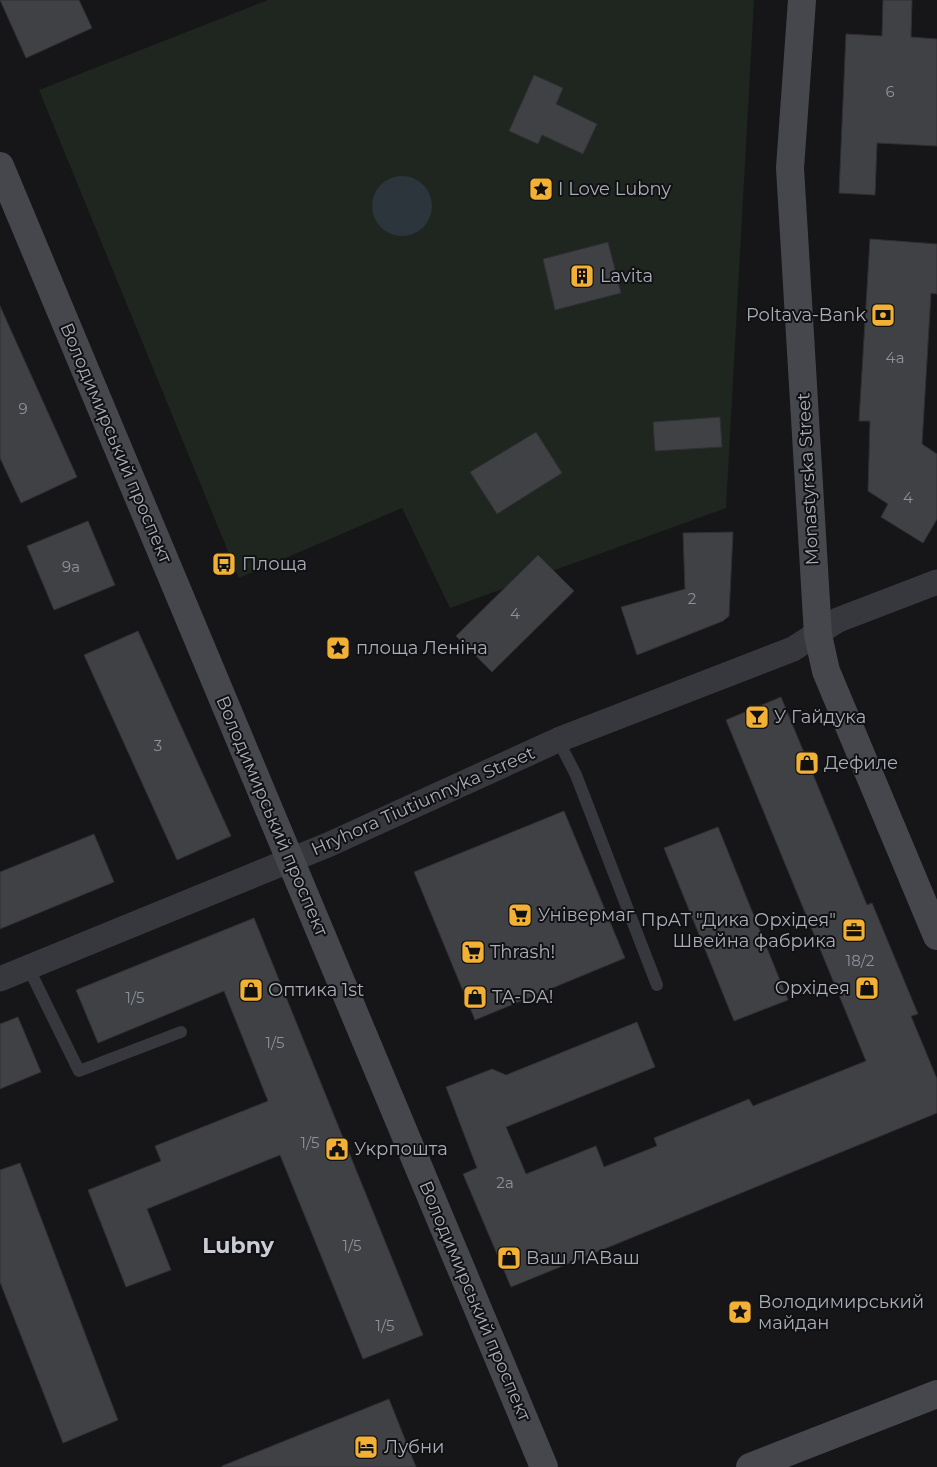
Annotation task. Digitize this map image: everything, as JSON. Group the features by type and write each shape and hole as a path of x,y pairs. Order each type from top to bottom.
{"main road":[{"name":"Monastyrska Street","path":"802,0 790,168 818,635 826,671 937,936"},
{"name":"Володимирський проспект","path":"0,166 544,1467"},
{"path":"750,1467 937,1394"}],"street":[{"name":"Hryhora Tiutiunnyka Street","path":"0,979 291,860 558,740 793,649 818,635 838,620 937,582"}],"lane":[{"path":"558,740 576,775 657,985"},
{"path":"28,967 79,1071 182,1032"}],"shaded area":[{"path":"268,0 754,0 726,508 450,608 402,508 239,578 39,90"},
{"path":"402,176 419,181 427,189 432,206 427,223 419,231 402,236 385,231 377,223 372,206 377,189 385,181"}],"building":[{"path":"0,0 79,0 92,28 26,58"},
{"path":"883,0 912,0 911,37 937,39 937,146 877,143 875,195 839,193 846,34 882,36"},
{"path":"534,75 563,88 556,104 597,124 583,154 542,135 538,144 509,131"},
{"path":"870,239 937,244 937,294 931,293 922,444 937,454 937,519 923,543 881,517 888,504 868,491 870,421 859,421"},
{"name":"Lavita","path":"608,242 621,293 555,310 543,259"},
{"path":"0,306 77,477 21,503 0,458"},
{"path":"720,417 722,447 655,451 653,422"},
{"path":"536,432 562,473 497,514 470,472"},
{"path":"88,521 115,585 54,610 27,546"},
{"path":"733,532 729,616 723,621 637,655 621,607 685,589 683,533"},
{"path":"538,555 574,591 492,672 456,636"},
{"path":"138,631 231,836 177,860 84,655"},
{"path":"781,697 867,905 872,903 918,1014 911,1016 937,1079 937,1113 511,1287 463,1174 477,1168 446,1087 492,1069 506,1075 637,1022 655,1067 506,1127 526,1174 596,1146 604,1167 657,1146 654,1138 749,1099 753,1106 866,1061 726,720"},
{"name":"Універмаг","path":"564,811 625,958 475,1020 414,872"},
{"path":"718,827 788,1000 734,1021 664,848"},
{"path":"94,834 114,882 0,929 0,872"},
{"path":"254,918 423,1335 363,1359 280,1155 147,1209 171,1270 126,1287 88,1190 161,1161 155,1146 268,1101 224,991 98,1043 76,990"},
{"path":"18,1017 41,1072 0,1089 0,1024"},
{"path":"20,1163 118,1420 63,1443 0,1282 0,1170"},
{"name":"Лубни","path":"389,1399 416,1467 222,1467 222,1466"}],"place":[{"name":"I Love Lubny","path":"541,189"},
{"name":"Lavita","path":"582,276"},
{"name":"Poltava-Bank","path":"883,315"},
{"name":"Площа","path":"224,564"},
{"name":"площа Леніна","path":"338,648"},
{"name":"У Гайдука","path":"757,717"},
{"name":"Дефиле","path":"807,763"},
{"name":"Універмаг","path":"520,915"},
{"name":"ПрАТ \"Дика Орхідея\" Швейна фабрика","path":"854,930"},
{"name":"Thrash!","path":"473,952"},
{"name":"Орхідея","path":"867,988"},
{"name":"Оптика 1st","path":"251,990"},
{"name":"TA-DA!","path":"475,997"},
{"name":"Укрпошта","path":"337,1149"},
{"name":"Ваш ЛАВаш","path":"509,1258"},
{"name":"Володимирський майдан","path":"740,1312"},
{"name":"Лубни","path":"366,1447"}],"district":[{"name":"Lubny","path":"238,1245"}]}
